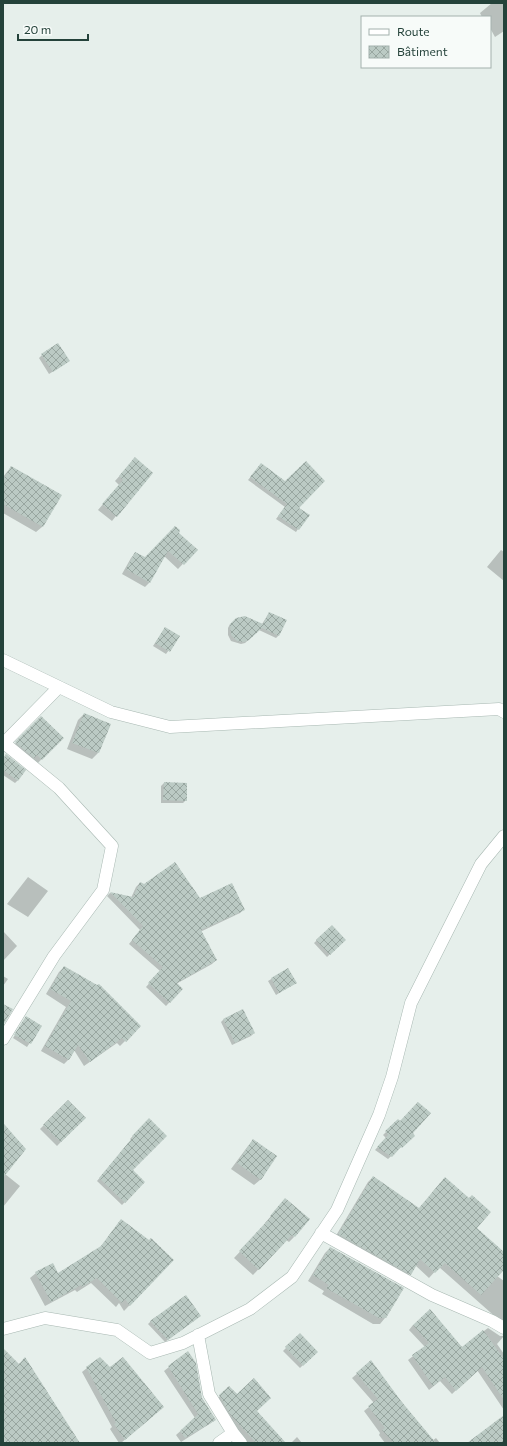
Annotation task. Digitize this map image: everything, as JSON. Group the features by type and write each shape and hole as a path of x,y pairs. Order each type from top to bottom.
{"street":[{"path":"3,660 111,712 170,727 500,709 504,712"},
{"path":"3,1039 54,956 104,890 112,846 59,788 3,744 59,687"},
{"path":"3,1330 46,1318 117,1330 150,1353 183,1343 250,1309 292,1277 337,1210 379,1115 392,1077 411,1003 481,864 504,836"},
{"path":"321,1234 432,1295 492,1321 504,1328"},
{"path":"198,1335 209,1394 233,1433 241,1443"},
{"path":"219,1443 233,1433"}],"building":[{"path":"58,343 70,361 53,372 41,354"},
{"path":"135,457 153,473 117,517 102,504 123,480 119,476"},
{"path":"306,461 325,481 299,508 310,515 299,530 278,516 287,504 250,477 261,463 285,481"},
{"path":"11,466 62,495 43,527 3,504 3,480"},
{"path":"175,526 180,530 179,533 198,550 184,565 168,551 150,583 126,569 135,552 145,557"},
{"path":"269,612 287,620 279,636 262,628 249,640 244,642 237,641 231,635 230,624 236,618 245,616 263,624"},
{"path":"165,627 180,636 170,652 155,643"},
{"path":"84,713 111,724 99,753 72,743"},
{"path":"41,716 64,738 42,760 37,755 34,758 15,742"},
{"path":"6,754 26,770 18,781 3,770 3,759"},
{"path":"164,782 187,783 187,801 163,800"},
{"path":"175,862 200,898 232,883 245,910 201,930 217,960 177,983 183,989 170,1003 148,983 163,967 132,940 143,926 110,892 133,897 140,882 144,884"},
{"path":"332,925 346,940 330,955 316,940"},
{"path":"64,966 97,985 99,984 141,1026 126,1042 122,1038 90,1062 78,1045 69,1060 45,1046 71,1001 50,989"},
{"path":"288,968 297,983 279,993 271,978"},
{"path":"3,1004 13,1009 3,1025"},
{"path":"243,1009 255,1033 235,1043 223,1019"},
{"path":"26,1016 42,1026 31,1044 14,1035"},
{"path":"68,1100 86,1118 61,1142 43,1125"},
{"path":"418,1102 431,1113 413,1133 415,1136 402,1148 401,1147 392,1157 377,1147 388,1135 385,1131 398,1119 400,1121"},
{"path":"149,1118 167,1136 133,1170 145,1182 125,1203 99,1178 133,1137 132,1136"},
{"path":"3,1123 26,1149 3,1178"},
{"path":"253,1139 277,1156 261,1180 237,1163"},
{"path":"373,1176 419,1208 445,1177 469,1198 472,1195 491,1212 477,1228 504,1252 504,1270 481,1295 445,1263 435,1273 420,1259 411,1275 338,1234"},
{"path":"285,1198 310,1219 295,1237 292,1235 259,1270 239,1251 271,1217 270,1216"},
{"path":"121,1219 149,1240 151,1238 174,1260 130,1306 125,1299 122,1303 97,1278 51,1302 35,1272 53,1263 58,1273 101,1246"},
{"path":"330,1247 404,1288 386,1318 379,1318 326,1288 329,1285 313,1275"},
{"path":"186,1295 201,1316 168,1340 150,1321"},
{"path":"430,1309 462,1347 483,1330 504,1359 504,1400 482,1367 456,1391 445,1377 433,1386 412,1355 429,1343 413,1325"},
{"path":"300,1333 318,1352 303,1366 285,1347"},
{"path":"3,1348 19,1364 25,1357 80,1443 3,1443"},
{"path":"188,1351 196,1363 202,1398 216,1420 185,1438 180,1431 198,1414 168,1366"},
{"path":"100,1357 110,1367 123,1357 164,1407 125,1440 114,1424 116,1423 86,1367"},
{"path":"371,1360 401,1401 436,1443 394,1443 382,1430 385,1428 368,1406 378,1399 356,1373"},
{"path":"254,1378 271,1398 257,1411 286,1443 256,1443 230,1414 219,1395 229,1386 237,1394"},
{"path":"504,1415 504,1443 467,1443"}]}
